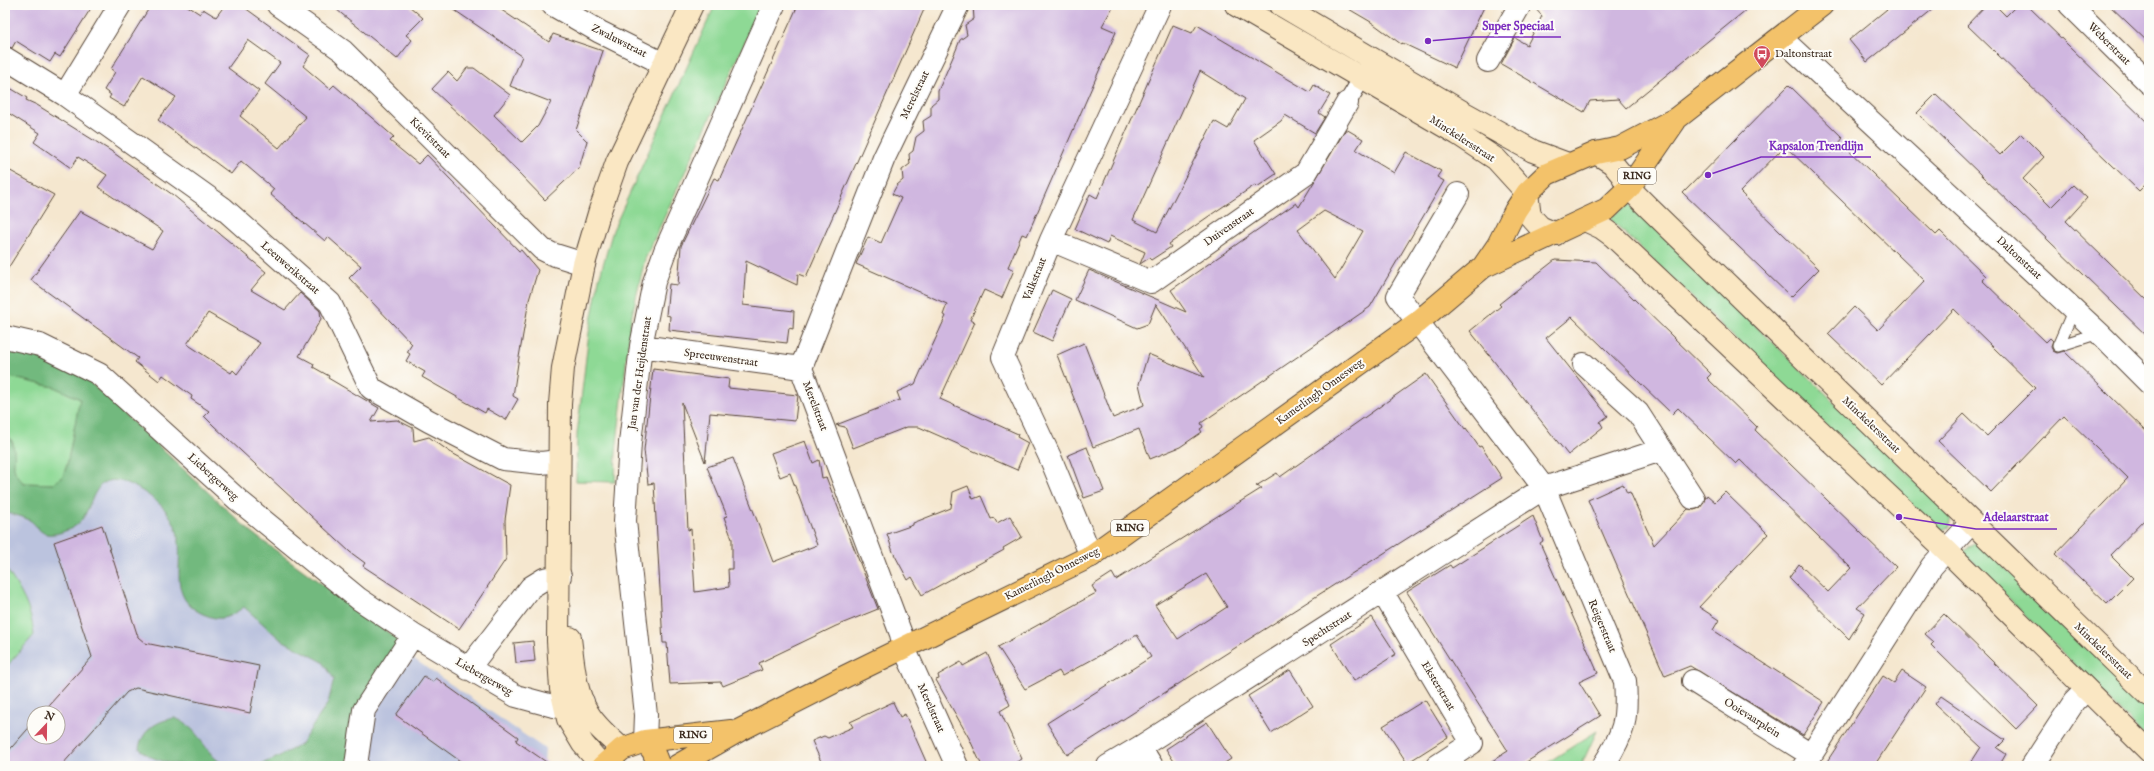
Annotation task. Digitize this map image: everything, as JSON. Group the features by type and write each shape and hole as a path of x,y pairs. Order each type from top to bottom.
{"main road":[{"path":"602,766 583,744 568,719 574,704 573,658 560,576 559,461 560,404 563,368 584,264 618,162 692,5"},
{"name":"Minckelersstraat","path":"1236,5 1458,134 1496,159 1527,194"},
{"name":"Minckelersstraat","path":"1281,5 1376,54 1466,114 1528,148 1568,164"},
{"name":"Kamerlingh Onnesweg","path":"677,766 740,730 1091,556 1418,322 1483,267 1498,245 1515,210 1527,194 1547,174 1596,153 1620,148 1677,118 1822,5"},
{"name":"Kamerlingh Onnesweg","path":"1483,267 1607,209 1629,188 1650,155 1677,118"},
{"name":"Minckelersstraat","path":"1596,153 1612,163 1622,175 1629,188 2149,696"},
{"path":"1527,194 1530,216 1540,227 1556,234"},
{"path":"1585,220 1602,228 1613,236 1946,550 2149,752"},
{"path":"574,704 588,714 601,730 622,749"},
{"name":"Kamerlingh Onnesweg","path":"622,749 645,741 740,730"},
{"path":"645,741 653,751 659,766"},
{"name":"RING","path":"602,766 622,749"}],"street":[{"path":"65,95 120,5"},
{"name":"Kievitstraat","path":"278,5 343,51 542,249 552,254 584,264"},
{"name":"Zwaluwstraat","path":"553,5 600,32 664,64"},
{"name":"Jan van der Heijdenstraat","path":"645,741 646,715 625,521 630,443 641,346 654,282 665,251 774,5"},
{"name":"Merelstraat","path":"957,766 904,648 898,626 801,368 884,158 958,5"},
{"name":"Valkstraat","path":"1091,556 1050,457 1003,357 1051,240 1160,5"},
{"path":"1488,61 1520,5"},
{"name":"Weberstraat","path":"2070,5 2149,83"},
{"name":"Daltonstraat","path":"1781,38 2074,309 2149,383"},
{"path":"1363,78 1376,54"},
{"name":"Leeuwerikstraat","path":"5,58 65,95 223,208 330,303 371,388 429,421 503,459 541,463 559,461"},
{"name":"Duivenstraat","path":"1051,240 1152,282 1306,173 1363,78"},
{"path":"1418,322 1398,296 1458,194"},
{"name":"Reigerstraat","path":"1418,322 1544,488 1625,681 1626,700 1624,723 1618,742 1603,766"},
{"name":"Liebergerweg","path":"5,337 40,345 99,374 244,505 359,599 414,635 468,669 516,696 553,706 574,704"},
{"name":"Spreeuwenstraat","path":"641,346 801,368"},
{"path":"1584,364 1638,413 1693,498"},
{"path":"1544,488 1661,450"},
{"name":"Spechtstraat","path":"1108,766 1382,593 1544,488"},
{"path":"1808,760 1932,566 1971,523"},
{"path":"468,669 531,587 544,579 560,576"},
{"name":"Eksterstraat","path":"1382,593 1472,743 1437,766"},
{"path":"357,766 364,710 414,635"},
{"name":"Ooievaarplein","path":"1693,681 1808,760"},
{"path":"2032,766 2074,702 2086,690"},
{"path":"1140,747 1152,766"}],"lane":[{"path":"2074,309 2058,346 2099,333"}],"shaded area":[{"path":"5,354 331,602 545,749 544,766 5,766"}],"green space":[{"path":"715,5 762,5 645,259 631,319 616,452 615,482 576,481 577,434 589,332 599,279 613,230"},
{"path":"1630,204 1952,516 1950,527 1942,530 1935,529 1609,218"},
{"path":"5,342 78,371 252,533 411,649 376,698 361,766 256,766 274,759 300,745 328,703 334,679 323,662 280,639 244,607 224,618 215,618 203,614 192,607 185,599 181,590 179,580 178,536 175,525 160,504 140,489 118,481 104,482 95,493 79,523 73,528 54,534 40,531 28,519 5,512 5,430 11,439 14,451 14,469 19,478 24,483 53,484 63,476 67,465 80,399 54,387 5,376"},
{"path":"5,376 54,387 80,399 67,465 63,476 53,484 24,483 16,476 13,466 13,443 5,430"},
{"path":"1974,544 1981,544 2149,707 2149,740 1963,552"},
{"path":"5,567 16,584 28,608 34,635 5,668"},
{"path":"175,718 191,728 212,755 226,766 192,766 168,762 147,755 139,748 147,731 162,721"},
{"path":"1597,731 1581,766 1542,766"}],"building":[{"path":"5,5 93,5 60,57 55,54 50,62 16,41 12,48 5,46"},
{"path":"151,5 186,5 200,14 203,9 216,17 225,5 241,5 310,55 303,66 330,89 334,85 394,137 390,141 418,164 427,155 519,251 521,250 538,270 529,300 518,363 513,396 518,399 506,420 487,409 485,413 422,377 425,372 406,361 410,354 407,352 412,344 349,278 361,266 328,237 325,241 270,194 274,189 241,161 231,174 158,120 176,97 143,76 124,107 109,98 111,95 104,90 115,72 111,69","holes":["248,40 280,63 265,84 306,117 279,148 240,116 259,91 228,68"]},
{"path":"331,5 408,5 423,18 406,35 412,40 397,59"},
{"path":"447,5 494,5 549,42 553,34 603,51 576,130 587,141 579,168 545,200 493,146 432,89 448,72 457,81 467,68 474,68 510,95 494,115 522,142 538,126 551,102 510,86 522,56"},
{"path":"798,5 926,5 806,277 798,274 797,285 746,261 743,305 794,311 793,329 789,328 787,343 669,330 670,316 666,315 669,284 678,285 681,246 714,178 719,180"},
{"path":"973,5 1114,5 1102,26 1116,32 1027,236 1022,234 1008,267 1014,270 1002,298 984,290 970,320 975,322 940,399 1018,434 1017,437 1028,443 1017,470 919,427 907,427 853,448 845,427 836,425 900,400 897,392 915,384 946,316 943,315 947,304 856,264 868,237 881,243 901,198 892,194 897,185 903,180 902,170 910,164 909,154 913,151 916,137 924,131 923,121 931,116 931,105 938,99 938,91 960,40 967,35 965,25 974,19"},
{"path":"1342,5 1485,5 1455,68 1402,43 1401,44 1371,22"},
{"path":"1532,5 1752,5 1626,108 1618,99 1590,101 1584,112 1501,64 1515,38 1527,45 1542,16"},
{"path":"1892,5 1938,5 1867,62 1849,40"},
{"path":"1986,5 1995,5 2006,16 2017,5 2027,5 2149,124 2149,181 2139,191 1967,25"},
{"path":"2109,5 2149,5 2149,43 2128,23"},
{"path":"1173,25 1192,33 1197,25 1310,92 1314,85 1330,95 1319,113 1325,117 1315,133 1285,115 1281,121 1254,140 1276,174 1257,187 1255,185 1212,214 1169,244 1171,247 1151,260 1149,258 1140,264 1145,252 1110,236 1107,244 1075,229 1090,194 1097,198","holes":["1200,71 1245,99 1228,129 1214,121 1157,232 1133,220"]},
{"path":"5,85 27,98 26,100 37,105 111,151 173,195 266,272 251,290 285,310 300,293 320,311 321,319 299,356 314,364 313,367 329,376 328,378 379,408 371,422 397,420 413,428 414,441 429,437 450,452 510,485 505,520 506,559 459,629 363,566 365,563 350,552 214,426 204,416 209,411 191,399 192,396 163,375 159,381 135,362 138,358 31,280 80,211 152,249 163,231 98,187 107,175 78,157 71,168 34,142 40,133 5,111","holes":["208,313 260,343 237,374 233,370 231,373 187,344"]},
{"path":"1789,85 1843,138 1840,142 1936,235 1940,231 1986,276 1982,280 2046,342 2050,338 2053,341 2051,347 2053,351 2057,353 2064,351 2149,434 2149,515 2110,555 2133,578 2107,604 2055,554 2128,478 2064,416 1991,492 1938,441 1964,414 1987,436 2035,388 1954,309 1881,385 1828,334 1854,307 1878,330 1925,281 1785,146 1740,192 1819,269 1791,297 1683,193"},
{"path":"1936,94 2000,155 2021,134 2044,157 2023,179 2051,207 2073,185 2087,198 2066,221 2149,302 2149,338 1917,113"},
{"path":"1346,129 1363,139 1356,150 1394,173 1406,152 1441,171 1437,177 1444,181 1370,307 1201,423 1203,427 1200,429 1202,432 1180,447 1150,459 1139,429 1093,447 1057,355 1084,343 1113,418 1144,405 1139,384 1148,354 1204,377 1156,304 1148,324 1137,328 1075,300 1089,270 1186,312 1171,290 1296,203 1299,207","holes":["1324,211 1363,231 1335,279 1298,230"]},
{"path":"5,168 54,195 5,273"},
{"path":"1555,260 1596,262 1711,374 1707,378 1757,427 1755,430 1896,567 1857,608 1865,613 1849,639 1789,578 1799,564 1828,592 1851,568 1740,460 1736,464 1678,408 1672,414 1572,317 1546,338 1608,416 1600,422 1603,427 1568,455 1470,331 1501,306 1499,304"},
{"path":"1052,290 1071,299 1052,341 1033,332"},
{"path":"653,369 729,379 728,388 798,395 795,421 710,413 705,462 682,403 688,530 691,529 695,592 729,587 728,569 732,569 732,539 724,517 727,516 707,467 733,458 773,562 817,545 790,473 780,477 771,453 805,441 813,463 819,460 822,478 826,477 878,609 836,626 759,663 762,670 723,686 721,682 670,684 667,643 663,643 654,483 648,484 644,450"},
{"path":"1426,374 1465,429 1466,428 1479,447 1481,446 1502,478 1067,755 1047,723 1151,657 1137,635 1062,676 1059,671 1025,689 998,647 1096,593 1092,586 1112,573 1116,580 1262,488 1256,486 1277,473 1280,477","holes":["1206,574 1227,607 1178,639 1155,605"]},
{"path":"1087,447 1104,491 1084,498 1068,455"},
{"path":"1623,484 1627,493 1630,492 1654,545 1688,509 1694,510 1700,508 1707,495 1715,502 1725,492 1768,534 1699,607 1719,620 1713,630 1824,702 1803,735 1690,666 1665,676 1588,500"},
{"path":"968,486 973,499 981,496 991,519 994,518 997,523 1010,516 1022,537 1003,548 1004,550 922,595 912,577 908,580 893,552 887,534 913,525 913,523 951,508 953,492"},
{"path":"1533,516 1543,541 1540,543 1598,673 1579,682 1600,716 1520,766 1484,766 1508,751 1407,592 1450,565 1452,568"},
{"path":"102,525 138,637 145,643 259,666 250,713 136,688 127,692 61,766 5,766 5,755 26,731 26,745 66,745 66,705 49,705 92,657 54,542"},
{"path":"1944,614 2038,706 2016,729 1931,645 1934,642 1925,634"},
{"path":"1372,617 1396,654 1354,681 1331,644"},
{"path":"533,641 535,661 516,663 514,643"},
{"path":"987,653 1010,705 1000,711 1022,759 1009,766 982,766 969,738 936,680 939,679 938,675 961,662 963,666"},
{"path":"1290,670 1313,706 1271,733 1248,696"},
{"path":"1902,671 1926,687 1874,766 1824,766 1883,676 1894,683"},
{"path":"424,676 433,682 436,678 518,737 516,741 552,766 467,766 396,715"},
{"path":"1941,696 2005,740 1997,748 2006,754 1999,766 1969,766 1981,747 1935,704"},
{"path":"1425,700 1448,737 1407,763 1383,726"},
{"path":"893,702 900,717 905,714 928,766 823,766 812,741 824,736 828,738 853,727 850,722"},
{"path":"1207,722 1231,759 1220,766 1177,766 1166,749"}],"place":[{"name":"Super Speciaal","path":"1428,41"},
{"name":"Daltonstraat","path":"1762,69"},
{"name":"Kapsalon Trendlijn","path":"1708,175"},
{"name":"Adelaarstraat","path":"1899,517"}]}
